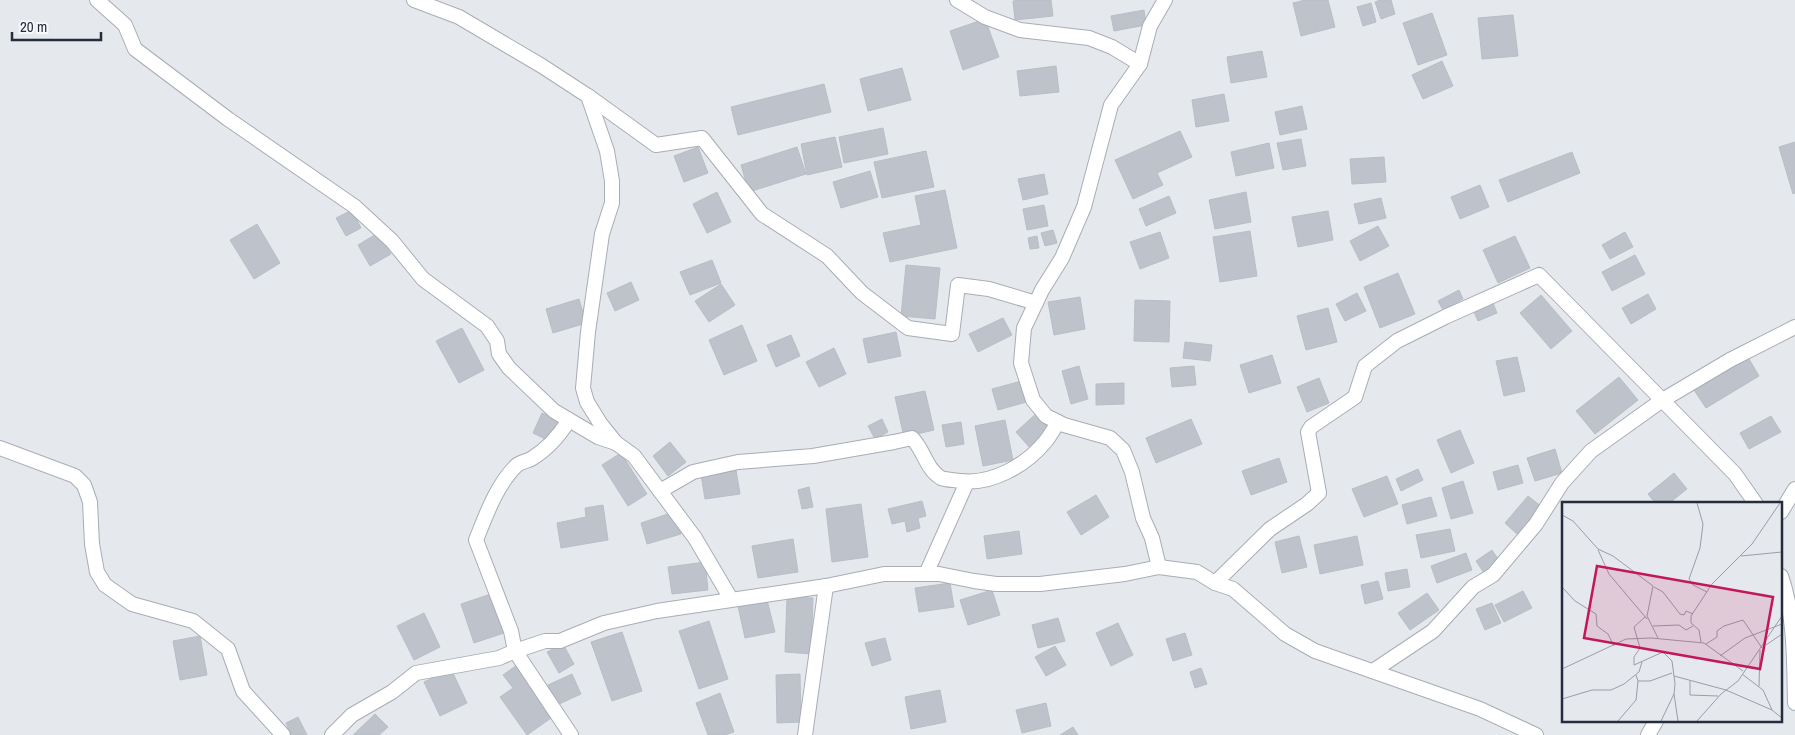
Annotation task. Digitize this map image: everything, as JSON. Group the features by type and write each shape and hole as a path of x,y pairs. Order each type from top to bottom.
{"street":[{"path":"96,0 126,25 134,49 228,119 354,206 392,241 423,279 487,326 497,341 499,354 509,368 554,411 598,437 616,443"},
{"path":"414,0 459,17 542,66 588,96 656,145 702,138 762,214 827,256 862,293 908,328 952,334 958,285 989,289 1036,303"},
{"path":"957,0 985,17 1020,30 1089,38 1112,48 1140,64"},
{"path":"1159,567 1152,538 1143,518 1132,472 1123,450 1110,438 1094,435 1046,416 1033,400 1022,363 1024,328 1042,290 1062,258 1084,207 1111,105 1140,64 1150,26 1165,0"},
{"path":"588,96 607,150 612,181 612,203 602,234 588,332 584,388 587,402 616,443 634,456 695,538 731,599"},
{"path":"1216,583 1270,529 1307,504 1319,493 1308,432 1311,426 1355,397 1366,366 1397,341 1520,282 1539,275 1735,474 1755,502"},
{"path":"1373,671 1433,630 1473,587 1493,575 1536,524 1562,483 1591,451 1661,401 1730,360 1778,337 1795,326"},
{"path":"569,420 559,436 546,448 530,459 518,464 489,506 476,540 511,631 515,650 521,662 571,735"},
{"path":"660,491 693,472 738,462 813,456 912,438 919,445 928,465 942,478 967,482 996,477 1023,462 1046,442 1058,422"},
{"path":"0,448 75,476 84,485 90,502 92,544 97,572 105,586 132,604 193,621 228,649 243,691 283,735"},
{"path":"926,574 967,482"},
{"path":"1787,504 1795,489"},
{"path":"332,735 352,715 392,692 416,673 498,658 515,650 545,641 560,640 604,623 656,611 826,586 884,574 939,574 974,582 1040,584 1125,574 1159,567 1198,572 1216,583 1233,589 1285,634 1315,651 1480,709 1536,735"},
{"path":"1782,579 1786,590 1794,652 1795,703"},
{"path":"805,735 826,586"},
{"path":"1648,735 1655,722"}],"building":[{"path":"1051,0 1053,16 1015,20 1013,1"},
{"path":"1305,0 1328,0 1335,27 1301,36 1293,3"},
{"path":"1391,0 1395,14 1381,19 1375,2"},
{"path":"1371,3 1376,22 1363,26 1357,7"},
{"path":"1144,10 1146,25 1114,31 1111,16"},
{"path":"1432,13 1447,55 1418,65 1403,23"},
{"path":"1513,15 1518,56 1482,59 1478,18"},
{"path":"985,19 999,57 963,70 950,31"},
{"path":"1262,51 1267,77 1231,83 1227,57"},
{"path":"1442,61 1453,86 1423,99 1412,75"},
{"path":"1056,66 1059,92 1020,96 1017,71"},
{"path":"902,68 911,100 868,111 860,79"},
{"path":"824,84 831,112 738,135 731,107"},
{"path":"1224,94 1229,121 1196,127 1192,100"},
{"path":"1302,106 1307,129 1280,135 1275,112"},
{"path":"883,128 888,154 844,163 839,137"},
{"path":"1180,131 1192,157 1157,173 1163,185 1133,199 1115,160"},
{"path":"835,137 842,167 807,175 801,144"},
{"path":"1301,139 1306,166 1283,170 1277,143"},
{"path":"1795,142 1795,193 1793,194 1779,147"},
{"path":"1269,143 1274,168 1236,176 1231,152"},
{"path":"698,147 708,173 684,182 674,156"},
{"path":"797,147 806,174 749,192 741,165"},
{"path":"926,151 934,187 882,198 874,162"},
{"path":"1572,152 1580,173 1508,202 1499,180"},
{"path":"1384,157 1386,182 1352,184 1350,159"},
{"path":"870,171 878,197 841,208 833,182"},
{"path":"1044,174 1048,194 1023,200 1018,179"},
{"path":"1480,185 1489,207 1460,219 1451,197"},
{"path":"945,190 957,248 890,262 883,233 921,225 915,196"},
{"path":"717,192 731,222 707,233 693,204"},
{"path":"1246,192 1251,222 1215,229 1209,200"},
{"path":"1169,196 1176,213 1146,226 1139,209"},
{"path":"1381,198 1386,218 1359,224 1354,204"},
{"path":"1044,205 1048,226 1027,230 1023,209"},
{"path":"352,210 361,228 346,236 336,218"},
{"path":"1328,211 1333,240 1298,247 1292,217"},
{"path":"257,224 280,263 254,279 230,240"},
{"path":"1378,226 1389,246 1360,261 1350,241"},
{"path":"1053,230 1057,243 1045,246 1041,233"},
{"path":"1250,231 1257,276 1220,282 1213,237"},
{"path":"1160,232 1169,258 1140,269 1130,242"},
{"path":"1625,232 1633,247 1610,259 1602,245"},
{"path":"378,233 391,254 370,266 358,245"},
{"path":"1037,236 1039,248 1030,249 1028,238"},
{"path":"1515,236 1530,268 1498,283 1483,250"},
{"path":"1635,255 1645,274 1612,291 1602,272"},
{"path":"712,260 721,283 690,295 680,272"},
{"path":"906,265 940,268 935,319 901,316"},
{"path":"1398,273 1415,314 1380,328 1364,287"},
{"path":"631,282 639,300 615,311 607,293"},
{"path":"721,284 735,305 709,322 695,301"},
{"path":"1459,290 1463,299 1443,310 1438,301"},
{"path":"1357,293 1366,311 1345,321 1336,304"},
{"path":"1648,294 1656,309 1631,324 1622,308"},
{"path":"1541,295 1572,331 1551,349 1520,313"},
{"path":"1080,297 1085,329 1054,335 1048,302"},
{"path":"579,299 586,323 553,333 546,309"},
{"path":"1135,300 1170,301 1169,342 1134,341"},
{"path":"1493,303 1497,313 1478,321 1474,312"},
{"path":"1328,308 1337,342 1306,350 1297,316"},
{"path":"1003,318 1012,335 978,352 969,334"},
{"path":"742,325 757,361 724,375 709,340"},
{"path":"462,328 484,370 459,383 436,341"},
{"path":"896,332 901,356 868,363 863,339"},
{"path":"791,335 800,356 776,367 767,345"},
{"path":"1185,342 1212,345 1210,361 1183,358"},
{"path":"834,348 846,374 819,387 806,362"},
{"path":"1746,354 1759,376 1706,408 1692,387"},
{"path":"1272,355 1281,383 1249,393 1240,365"},
{"path":"1517,357 1525,391 1504,396 1496,361"},
{"path":"1079,366 1088,399 1071,404 1062,371"},
{"path":"1194,366 1196,385 1172,387 1170,368"},
{"path":"1619,377 1638,400 1595,434 1576,411"},
{"path":"1319,378 1329,403 1307,412 1297,387"},
{"path":"1025,380 1030,401 998,410 992,389"},
{"path":"1124,383 1124,404 1096,405 1096,384"},
{"path":"925,391 934,430 904,437 895,397"},
{"path":"1039,411 1053,427 1030,448 1016,432"},
{"path":"542,413 559,421 549,441 533,433"},
{"path":"1771,416 1781,432 1749,449 1740,433"},
{"path":"882,419 888,432 875,439 868,426"},
{"path":"1191,419 1202,444 1156,463 1146,438"},
{"path":"1005,420 1013,460 983,466 975,426"},
{"path":"961,422 964,444 946,447 942,425"},
{"path":"1460,430 1474,463 1451,473 1437,440"},
{"path":"670,442 686,462 668,476 653,456"},
{"path":"1555,449 1562,473 1535,481 1527,458"},
{"path":"621,453 647,494 628,506 602,465"},
{"path":"1279,458 1287,482 1251,495 1242,471"},
{"path":"1518,465 1523,483 1498,490 1493,472"},
{"path":"1418,469 1423,480 1401,491 1396,479"},
{"path":"736,470 740,494 705,499 701,475"},
{"path":"1674,473 1687,489 1671,502 1654,502 1648,494"},
{"path":"1387,476 1398,504 1364,517 1352,489"},
{"path":"1463,481 1473,513 1451,519 1442,488"},
{"path":"809,487 813,507 802,509 798,490"},
{"path":"1096,495 1109,517 1081,535 1067,512"},
{"path":"1528,496 1542,507 1518,535 1505,523"},
{"path":"1431,497 1437,516 1407,524 1402,505"},
{"path":"922,501 926,516 918,518 920,528 907,532 905,521 892,524 888,509"},
{"path":"861,504 868,557 832,562 826,509"},
{"path":"603,505 608,540 561,548 557,523 586,517 585,508"},
{"path":"674,512 681,534 647,544 641,523"},
{"path":"1450,529 1455,551 1421,558 1416,535"},
{"path":"1019,531 1022,554 987,559 984,536"},
{"path":"1299,536 1307,567 1282,573 1275,542"},
{"path":"1357,536 1363,565 1320,574 1314,545"},
{"path":"793,539 798,572 758,578 752,546"},
{"path":"1492,550 1500,562 1484,573 1476,561"},
{"path":"1466,553 1472,570 1437,583 1431,566"},
{"path":"705,562 708,590 672,594 668,567"},
{"path":"1407,569 1410,587 1388,591 1385,573"},
{"path":"1378,581 1383,599 1365,604 1361,585"},
{"path":"950,583 954,607 919,612 915,588"},
{"path":"992,590 1000,615 968,625 960,600"},
{"path":"1523,591 1532,608 1504,622 1495,605"},
{"path":"1427,593 1439,610 1410,630 1398,613"},
{"path":"491,594 504,633 474,643 461,604"},
{"path":"787,597 813,598 811,654 785,652"},
{"path":"767,600 775,632 745,638 738,606"},
{"path":"1492,603 1501,623 1485,630 1476,609"},
{"path":"424,613 440,647 414,660 397,626"},
{"path":"1058,618 1065,641 1038,648 1032,625"},
{"path":"709,621 728,679 699,689 679,631"},
{"path":"1118,623 1133,655 1111,666 1096,633"},
{"path":"622,632 642,691 612,701 591,642"},
{"path":"1185,633 1192,655 1173,661 1166,639"},
{"path":"200,636 207,675 180,680 173,641"},
{"path":"885,638 891,660 872,666 865,643"},
{"path":"563,644 574,664 559,673 547,652"},
{"path":"1055,646 1066,665 1046,676 1035,657"},
{"path":"517,665 554,716 527,735 500,697 513,688 503,675"},
{"path":"1201,668 1207,684 1195,688 1190,672"},
{"path":"451,669 467,703 440,716 424,682"},
{"path":"572,674 581,694 557,705 548,685"},
{"path":"800,674 801,722 777,723 776,675"},
{"path":"940,690 946,722 911,729 905,697"},
{"path":"720,693 734,732 725,735 708,735 696,703"},
{"path":"1046,703 1051,726 1022,733 1016,710"},
{"path":"375,714 388,727 379,735 353,735"},
{"path":"298,717 307,735 291,735 286,723"},
{"path":"1073,727 1078,735 1060,735"}]}
